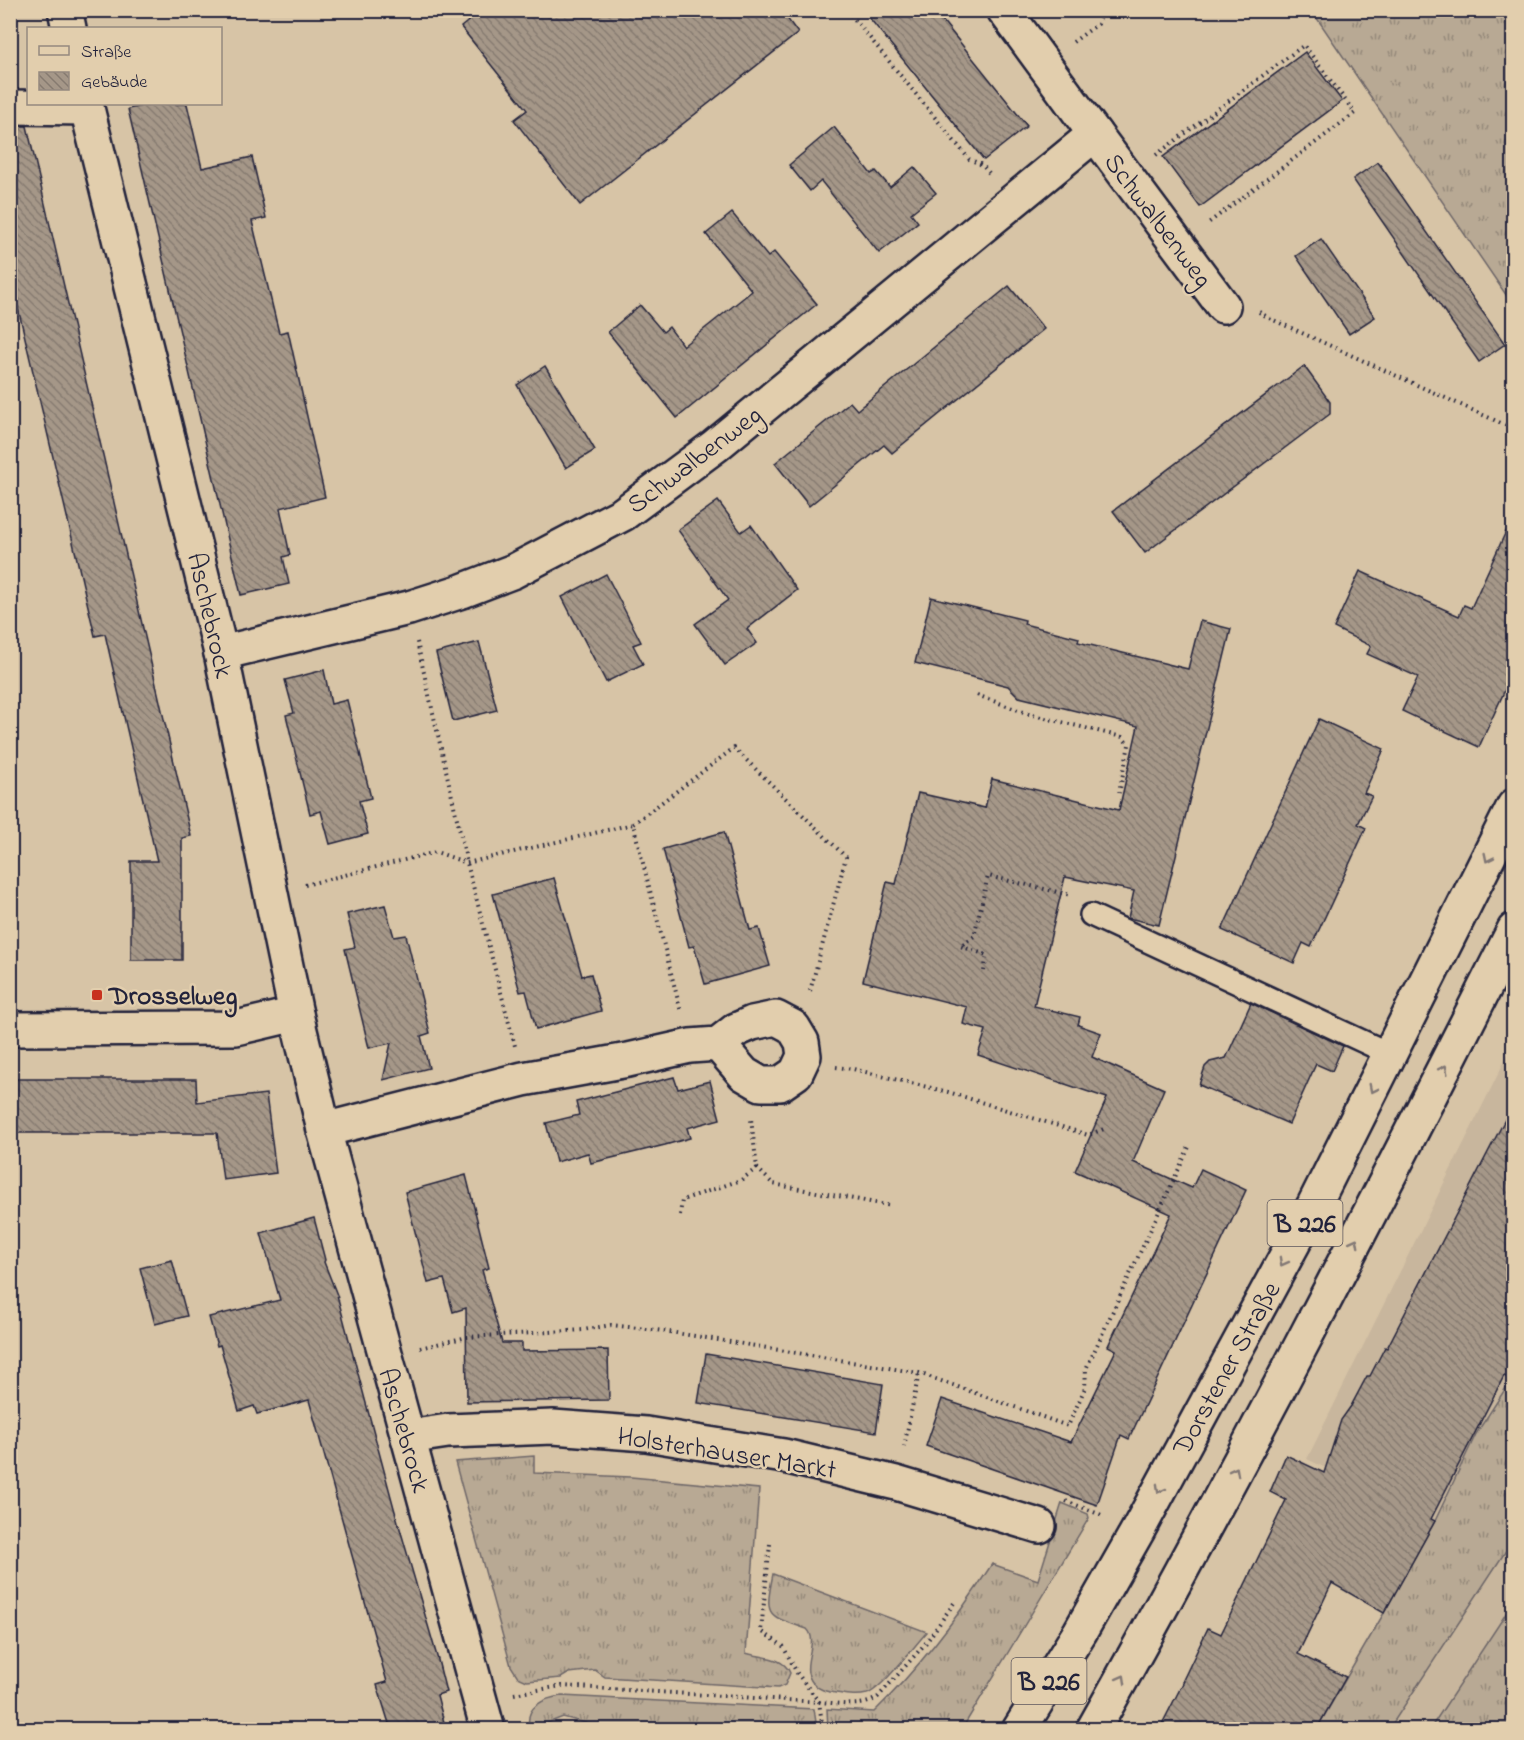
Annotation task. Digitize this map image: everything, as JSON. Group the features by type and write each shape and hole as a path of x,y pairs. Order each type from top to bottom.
{"street":[{"path":"65,10 69,27"},
{"name":"Schwalbenweg","path":"1004,10 1222,306"},
{"path":"10,107 87,106"},
{"name":"Aschebrock","path":"87,106 221,653 296,1014 324,1130 484,1716"},
{"name":"Schwalbenweg","path":"221,653 409,608 462,591 514,570 622,514 715,447 1095,134"},
{"name":"Dorstener Straße","path":"1018,1730 1080,1632 1138,1530 1314,1205 1514,806"},
{"name":"Dorstener Straße","path":"1093,1730 1186,1565 1394,1169 1514,930"},
{"path":"10,1029 236,1028 296,1014"},
{"path":"324,1130 523,1079 704,1045 752,1023 776,1018 798,1041 796,1073 780,1084 761,1084 704,1045"},
{"name":"Holsterhauser Markt","path":"408,1437 448,1431 553,1427 646,1434 784,1456 897,1483 1039,1526"}],"lane":[{"path":"1091,915 1390,1054"}],"path":[{"path":"847,10 969,159 982,165 1013,202"},
{"path":"1044,64 1098,24 1105,10"},
{"path":"1126,177 1304,45 1355,113 1178,246"},
{"path":"1222,306 1230,316 1248,302 1269,318 1514,429"},
{"path":"409,608 467,863 523,1079"},
{"path":"978,695 1029,714 1122,736 1129,745 1119,793"},
{"path":"272,893 436,852 467,863 633,824 734,748 846,857 798,1041 827,1066 853,1069 948,1092 1088,1135 1104,1129"},
{"path":"633,824 704,1045"},
{"path":"984,971 987,955 960,946 974,936 988,876 1073,896"},
{"path":"744,1074 757,1168 773,1184 892,1206"},
{"path":"384,1356 466,1338 583,1330 611,1325 664,1331 919,1373 1068,1426 1085,1388 1086,1369 1189,1147"},
{"path":"680,1215 682,1200 741,1180 757,1168"},
{"path":"897,1483 919,1373"},
{"path":"1039,1526 1056,1497 1138,1530"},
{"path":"770,1544 761,1631 783,1647 797,1673 819,1702 822,1730"},
{"path":"484,1716 531,1690 562,1686 819,1702 870,1703 879,1697 926,1644 954,1603"}],"shaded area":[{"path":"1513,1044 1513,1377 1476,1434 1435,1521 1307,1459"},
{"path":"1513,1540 1513,1603 1430,1729 1389,1730"}],"green space":[{"path":"1312,11 1513,11 1513,305"},
{"path":"1513,1377 1513,1540 1389,1729 1316,1730 1435,1521 1476,1434"},
{"path":"534,1456 534,1473 631,1477 759,1489 746,1653 771,1658 787,1667 790,1673 785,1685 778,1688 605,1677 595,1670 569,1673 561,1678 527,1681 518,1677 511,1666 455,1462"},
{"path":"1062,1503 1088,1514 1089,1518 962,1729 828,1729 827,1709 874,1712 937,1641 992,1564 1038,1580"},
{"path":"773,1574 927,1632 873,1691 853,1695 822,1690 813,1684 808,1673 810,1633 807,1629 776,1617 769,1607"},
{"path":"1513,1603 1513,1724 1510,1729 1430,1729"},
{"path":"562,1696 814,1709 817,1729 608,1729 563,1717 545,1724 544,1729 530,1729 532,1709 548,1699"}],"building":[{"path":"482,10 781,10 798,33 580,205 514,120 527,110 461,27"},
{"path":"863,10 934,10 1027,126 984,160"},
{"path":"1305,52 1342,101 1200,207 1163,157"},
{"path":"146,105 187,105 202,168 252,157 266,218 252,221 279,333 288,331 325,497 280,508 290,555 283,557 289,584 241,595 128,109"},
{"path":"10,126 27,126 191,836 182,838 182,960 131,960 131,861 157,861 105,634 95,636 10,274"},
{"path":"834,127 871,174 876,171 890,187 914,167 936,193 911,213 918,222 879,253 821,181 810,191 789,165"},
{"path":"1378,162 1505,344 1479,362 1353,179"},
{"path":"732,213 768,257 774,252 817,304 677,418 608,332 640,305 663,332 669,327 683,346 752,291 706,234"},
{"path":"1321,239 1375,317 1349,334 1296,256"},
{"path":"1009,286 1044,329 892,453 884,445 809,506 775,463 850,402 857,410"},
{"path":"545,366 595,450 566,468 517,385"},
{"path":"1304,366 1330,402 1330,414 1145,553 1113,511"},
{"path":"718,501 741,532 751,525 797,590 747,629 757,643 725,665 695,624 728,600 678,530"},
{"path":"1514,514 1514,670 1479,747 1402,711 1418,677 1367,654 1371,646 1334,628 1360,571 1459,616 1464,605 1471,608"},
{"path":"606,574 641,642 633,645 643,664 606,682 562,597"},
{"path":"931,597 1025,620 1024,624 1079,638 1078,642 1188,669 1200,621 1231,629 1159,925 1128,918 1134,891 1065,877 1034,1006 1080,1017 1078,1025 1101,1033 1092,1057 1164,1089 1133,1162 1192,1188 1201,1169 1246,1190 1129,1439 1121,1435 1097,1505 926,1446 942,1399 1071,1442 1116,1350 1108,1346 1171,1214 1075,1171 1107,1098 978,1055 986,1030 963,1024 967,1007 863,981 887,882 896,884 918,793 985,808 992,779 1119,810 1138,726 1019,697 1008,686 915,663"},
{"path":"479,642 497,710 453,721 436,653"},
{"path":"324,670 331,704 347,700 371,798 359,801 368,834 330,844 321,811 310,814 286,715 294,713 285,680"},
{"path":"1319,719 1384,749 1364,793 1372,796 1358,824 1366,828 1311,947 1303,943 1294,963 1222,930"},
{"path":"724,832 750,930 759,928 770,966 705,984 694,946 689,947 663,849"},
{"path":"554,878 582,976 591,974 601,1011 536,1029 526,991 520,992 493,894"},
{"path":"385,905 394,937 406,935 430,1033 421,1036 429,1068 383,1080 391,1043 369,1048 345,949 355,947 347,914"},
{"path":"1251,1003 1343,1046 1332,1071 1316,1064 1289,1124 1199,1085 1205,1067 1210,1062 1226,1058"},
{"path":"674,1077 678,1089 710,1081 720,1119 687,1128 690,1138 665,1145 591,1163 588,1153 556,1162 546,1123 579,1115 576,1102"},
{"path":"10,1079 196,1079 197,1102 266,1094 276,1173 223,1180 217,1133 10,1133"},
{"path":"1514,1102 1514,1380 1504,1376 1431,1519 1435,1521 1384,1613 1332,1583 1298,1654 1346,1677 1316,1730 1159,1730 1208,1628 1221,1634 1286,1500 1270,1492 1286,1455 1324,1473 1341,1420 1367,1376 1370,1376 1385,1347 1387,1348"},
{"path":"466,1175 489,1268 482,1270 502,1343 522,1343 522,1351 608,1350 609,1400 467,1402 466,1308 453,1312 444,1279 428,1283 405,1192"},
{"path":"314,1218 324,1262 337,1295 394,1508 438,1660 446,1692 437,1695 446,1730 391,1730 377,1685 387,1682 309,1400 257,1414 254,1406 239,1411 220,1345 217,1346 209,1317 280,1300 261,1233"},
{"path":"172,1260 187,1316 155,1324 140,1268"},
{"path":"706,1354 883,1384 876,1432 698,1403"}],"place":[{"name":"Drosselweg","path":"97,995"}]}
